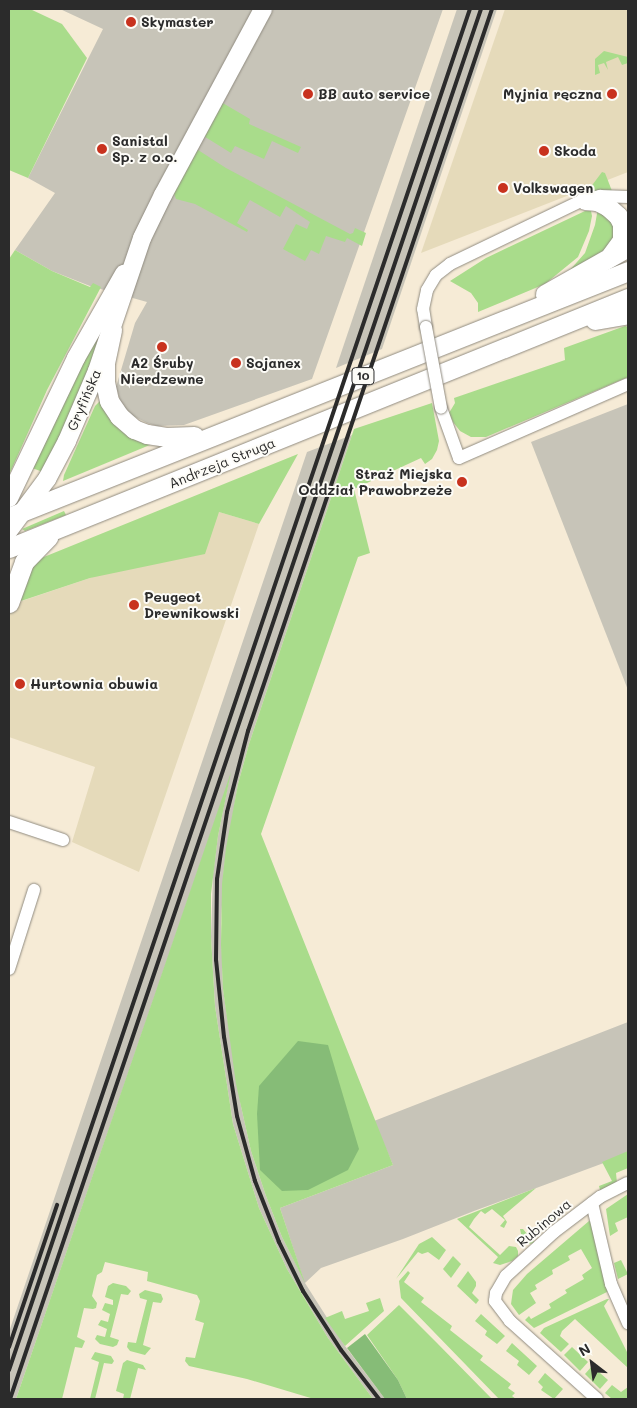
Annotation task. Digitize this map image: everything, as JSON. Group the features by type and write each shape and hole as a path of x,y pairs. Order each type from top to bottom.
{"main road":[{"path":"585,200 607,206 618,216 624,228"},
{"path":"604,261 620,246 624,228 624,214 628,206"},
{"path":"506,319 628,247"},
{"name":"10","path":"16,514 628,271"},
{"name":"Andrzeja Struga","path":"9,548 628,298"},
{"path":"554,327 623,317"},
{"path":"112,330 106,362 106,388 110,404 124,421 141,432 154,436 191,436 220,432"},
{"path":"9,603 20,569 27,557 44,540 63,527"}],"street":[{"name":"Gryfińska","path":"9,530 16,514 47,479 67,441 112,330 134,258 160,200 263,9"},
{"path":"628,197 600,196 585,200 462,257 443,269 431,282 425,296 423,309 441,408 459,458 628,384"},
{"name":"Gryfińska","path":"9,498 76,358 113,290 134,258"},
{"path":"9,822 63,840"},
{"path":"9,969 34,890"},
{"name":"Rubinowa","path":"597,1399 510,1321 495,1301 496,1293 502,1282 526,1256 592,1203 628,1183"},
{"path":"592,1203 612,1284 628,1323"}],"shaded area":[{"path":"60,9 443,9 312,379 184,425 157,426 147,423 133,416 125,408 116,387 135,323 147,302 90,286 52,271 15,250 55,193 28,178 103,29"},
{"path":"457,9 497,9 382,349 336,368"},
{"path":"505,9 628,9 628,172 421,253"},
{"path":"628,404 628,690 531,442"},
{"path":"352,435 249,744 238,784 224,868 221,924 223,989 241,1106 251,1151 266,1196 282,1237 303,1278 280,1208 393,1165 374,1121 628,1022 628,1154 321,1268 305,1283 345,1346 385,1399 373,1399 328,1338 287,1269 259,1208 233,1124 215,1006 211,937 213,874 229,780 16,1399 9,1399 9,1332 307,452"},
{"path":"219,512 259,524 139,872 72,842 95,767 9,737 9,608 10,605 90,578"}],"green space":[{"path":"9,9 30,9 62,24 87,58 28,178 9,170"},
{"path":"604,51 628,57 628,63 622,65 618,57 606,62 608,70 604,63 598,65 600,73 595,75 595,59"},
{"path":"221,102 250,119 249,124 301,147 298,153 272,141 264,159 235,146 231,153 202,135"},
{"path":"195,148 226,168 350,234 353,233 355,228 366,233 362,246 347,238 345,242 326,236 319,254 311,250 305,261 283,249 296,224 307,229 310,222 286,206 280,217 250,200 237,223 248,230 247,232 195,204 176,199 173,191"},
{"path":"602,172 605,173 612,191 591,192 590,188"},
{"path":"598,208 615,226 613,245 569,271 585,253 595,225"},
{"path":"585,211 591,211 592,216 589,231 578,257 545,284 478,312 478,303 471,293 450,281 486,258"},
{"path":"15,250 52,271 90,287 93,283 101,287 47,390 9,475 9,259"},
{"path":"111,308 80,392 43,472 32,468 58,409"},
{"path":"625,326 628,327 628,377 486,437 471,437 460,431 453,422 449,413 455,403 454,398 565,360 564,348"},
{"path":"103,398 157,442 63,481 95,406"},
{"path":"432,403 439,441 432,459 425,464 421,458 354,489 370,553 358,557 261,834 393,1165 280,1208 305,1283 282,1237 266,1196 251,1151 236,1084 223,989 221,945 222,884 226,848 238,784 249,744 354,429"},
{"path":"298,454 259,524 219,512 205,554 90,578 18,602 34,561"},
{"path":"64,511 66,515 25,531 22,529"},
{"path":"231,772 218,836 211,894 211,937 215,1006 233,1124 259,1208 287,1269 328,1338 373,1399 314,1399 247,1379 189,1366 185,1361 186,1357 195,1358 204,1323 195,1320 200,1301 197,1295 147,1281 148,1272 105,1262 102,1272 97,1275 92,1296 97,1303 96,1308 84,1308 77,1337 85,1341 82,1348 75,1347 62,1399 16,1399"},
{"path":"298,1041 328,1045 359,1149 348,1170 308,1190 282,1191 260,1170 257,1114 259,1086"},
{"path":"628,1151 628,1168 616,1173 617,1183 600,1190 599,1186 612,1181 602,1162"},
{"path":"536,1188 503,1216 507,1222 504,1228 500,1226 505,1220 492,1209 485,1214 481,1211 469,1227 500,1255 509,1246 516,1247 518,1256 512,1261 500,1265 493,1263 498,1257 457,1219"},
{"path":"628,1194 628,1217 615,1223 618,1231 610,1236 606,1209"},
{"path":"558,1210 560,1212 530,1236 535,1243 529,1244 521,1234 520,1229 523,1229 528,1235"},
{"path":"589,1221 593,1222 609,1291 534,1328 525,1320 529,1316 531,1319 551,1308 549,1304 567,1293 565,1290 584,1279 582,1275 592,1268 581,1249 568,1256 570,1260 552,1270 553,1274 535,1285 537,1289 530,1293 536,1303 519,1315 511,1304 513,1290 527,1274"},
{"path":"432,1237 446,1250 439,1260 428,1252 422,1254 418,1252 396,1279 419,1244"},
{"path":"453,1256 461,1264 451,1278 443,1269"},
{"path":"621,1260 628,1274 618,1279 614,1263"},
{"path":"408,1271 410,1273 404,1282 424,1298 421,1302 452,1326 450,1330 483,1356 480,1360 511,1384 508,1388 515,1393 512,1396 516,1399 499,1399 401,1298 399,1281"},
{"path":"468,1271 476,1282 472,1293 479,1300 476,1304 457,1286"},
{"path":"113,1283 126,1286 131,1291 128,1295 121,1294 110,1337 119,1340 117,1345 113,1347 100,1344 95,1339 97,1335 105,1337 107,1329 98,1325 101,1320 108,1322 110,1314 102,1310 105,1303 113,1305 113,1300 105,1297 108,1286"},
{"path":"145,1290 161,1294 163,1299 161,1303 153,1302 143,1345 151,1348 145,1355 130,1351 127,1347 128,1342 136,1343 147,1300 140,1298 139,1294"},
{"path":"380,1298 384,1311 345,1346 325,1318 342,1311 345,1319 369,1311 366,1303"},
{"path":"609,1299 604,1306 628,1354 628,1368 575,1319 562,1331 560,1336 569,1344 561,1352 540,1333 544,1328"},
{"path":"399,1305 492,1399 407,1399 398,1380 367,1335"},
{"path":"481,1314 505,1336 497,1344 485,1335 487,1331 475,1321"},
{"path":"365,1334 398,1380 407,1399 385,1399 347,1348"},
{"path":"512,1343 537,1366 529,1375 517,1365 519,1361 506,1351"},
{"path":"572,1347 588,1362 580,1371 564,1355"},
{"path":"95,1352 111,1356 114,1361 112,1364 104,1363 95,1399 90,1399 99,1362 91,1359"},
{"path":"127,1360 143,1365 146,1370 138,1368 130,1399 123,1399 124,1394 116,1391 123,1363"},
{"path":"592,1366 608,1380 600,1389 585,1374"},
{"path":"545,1373 563,1389 554,1399 541,1390 543,1387 538,1382"},
{"path":"612,1385 621,1392 628,1387 628,1399 612,1399 605,1393"}],"railway":[{"path":"9,1370 470,9"},
{"path":"10,1399 481,9"},
{"path":"379,1399 341,1350 303,1291 279,1242 255,1181 237,1116 224,1037 216,960 217,879 227,812 248,731 492,9"},
{"path":"9,1347 57,1205"}],"place":[{"name":"Skymaster","path":"131,22"},
{"name":"BB auto service","path":"308,94"},
{"name":"Myjnia ręczna","path":"612,94"},
{"name":"Sanistal Sp. z o.o.","path":"102,149"},
{"name":"Skoda","path":"544,151"},
{"name":"Volkswagen","path":"503,188"},
{"name":"A2 Śruby Nierdzewne","path":"162,347"},
{"name":"Sojanex","path":"236,363"},
{"name":"Straż Miejska Oddział Prawobrzeże","path":"462,482"},
{"name":"Peugeot Drewnikowski","path":"134,605"},
{"name":"Hurtownia obuwia","path":"20,684"}]}
